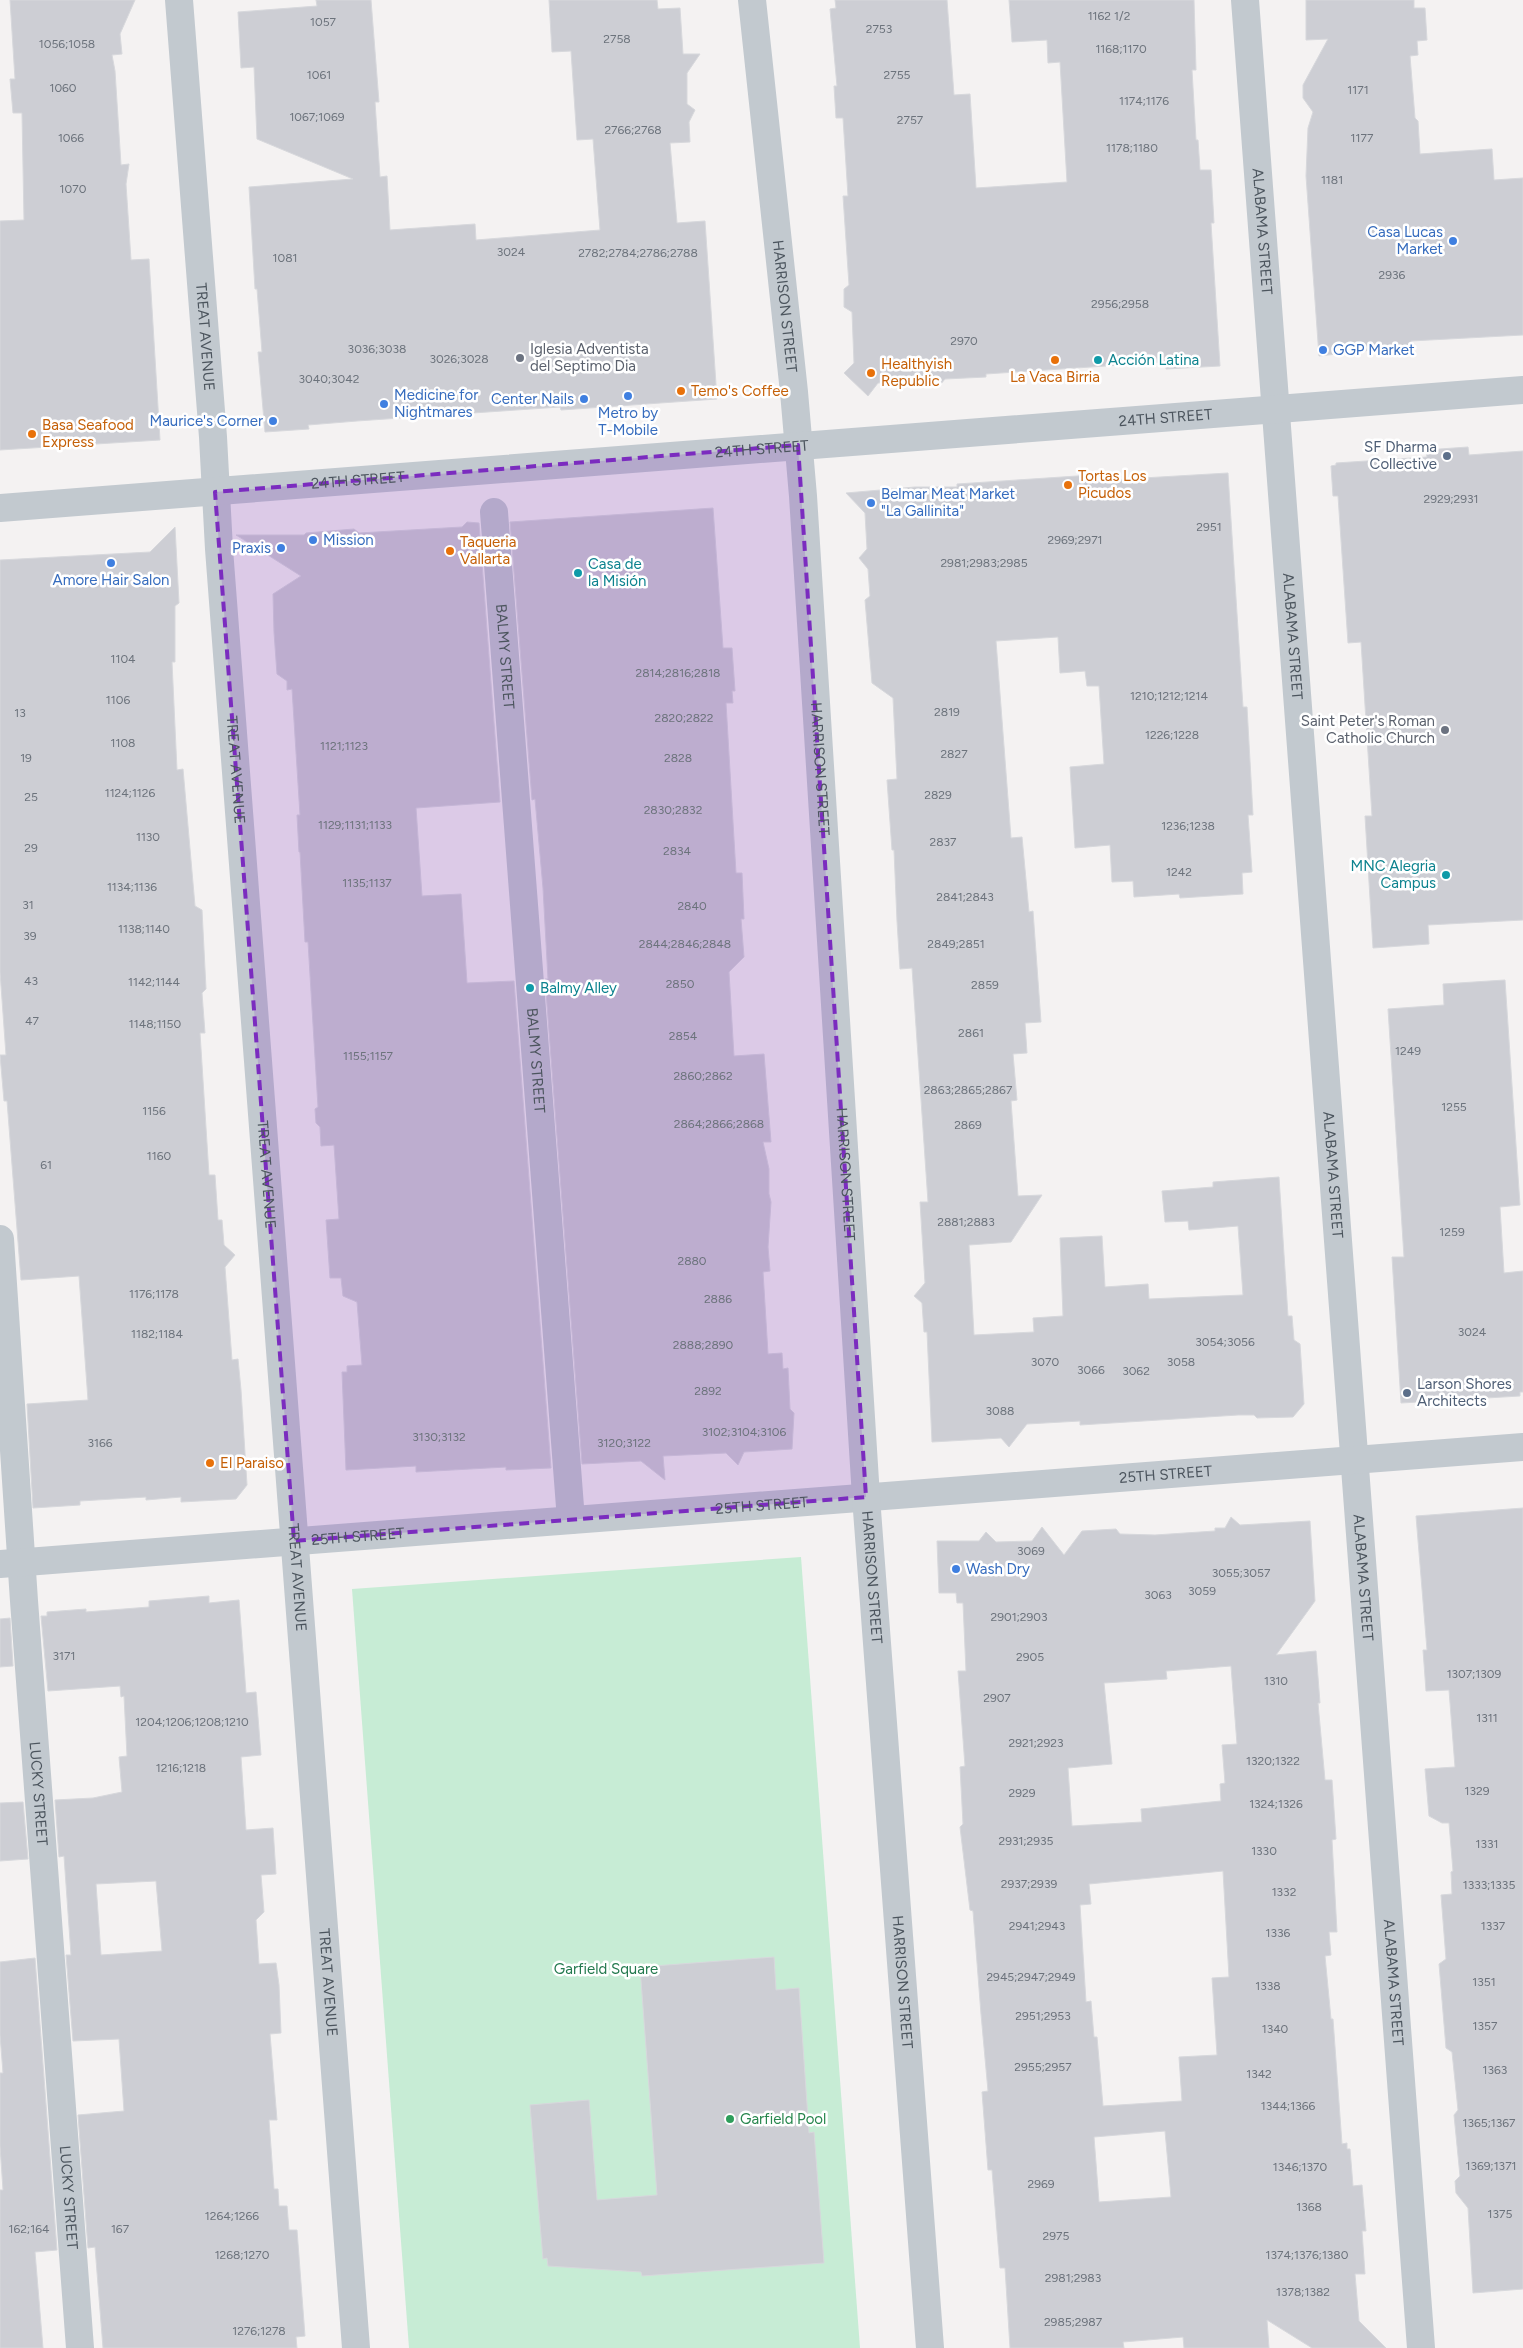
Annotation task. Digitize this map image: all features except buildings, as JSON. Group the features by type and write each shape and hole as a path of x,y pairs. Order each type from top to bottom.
{"street":[{"name":"TREAT AVENUE","path":"180,0 215,492 356,2348"},
{"name":"HARRISON STREET","path":"752,0 798,445 866,1497 930,2348"},
{"name":"ALABAMA STREET","path":"1245,0 1353,1460 1422,2348"},
{"name":"24TH STREET","path":"0,508 1523,390"},
{"name":"BALMY STREET","path":"494,512 571,1520"},
{"name":"LUCKY STREET","path":"0,1238 11,1563 80,2348"},
{"name":"25TH STREET","path":"11,1563 1523,1447"}],"highlighted area":[{"path":"798,445 866,1497 294,1541 215,492"}],"green space":[{"name":"Garfield Square","path":"801,1557 860,2348 409,2348 352,1589"}],"place":[{"name":"Casa Lucas Market","path":"1453,241"},
{"name":"GGP Market","path":"1323,350"},
{"name":"Iglesia Adventista del Septimo Dia","path":"520,358"},
{"name":"La Vaca Birria","path":"1055,360"},
{"name":"Acción Latina","path":"1098,360"},
{"name":"Healthyish Republic","path":"871,373"},
{"name":"Temo's Coffee","path":"681,391"},
{"name":"Metro by T-Mobile","path":"628,396"},
{"name":"Center Nails","path":"584,399"},
{"name":"Medicine for Nightmares","path":"384,404"},
{"name":"Maurice's Corner","path":"273,421"},
{"name":"Basa Seafood Express","path":"32,434"},
{"name":"SF Dharma Collective","path":"1447,456"},
{"name":"Tortas Los Picudos","path":"1068,485"},
{"name":"Belmar Meat Market \"La Gallinita\"","path":"871,503"},
{"name":"Mission","path":"313,540"},
{"name":"Praxis","path":"281,548"},
{"name":"Taqueria Vallarta","path":"450,551"},
{"name":"Amore Hair Salon","path":"111,563"},
{"name":"Casa de la Misión","path":"578,573"},
{"name":"Saint Peter's Roman Catholic Church","path":"1445,730"},
{"name":"MNC Alegria Campus","path":"1446,875"},
{"name":"Balmy Alley","path":"530,988"},
{"name":"Larson Shores Architects","path":"1407,1393"},
{"name":"El Paraiso","path":"210,1463"},
{"name":"Wash Dry","path":"956,1569"},
{"name":"Garfield Pool","path":"730,2119"}]}
